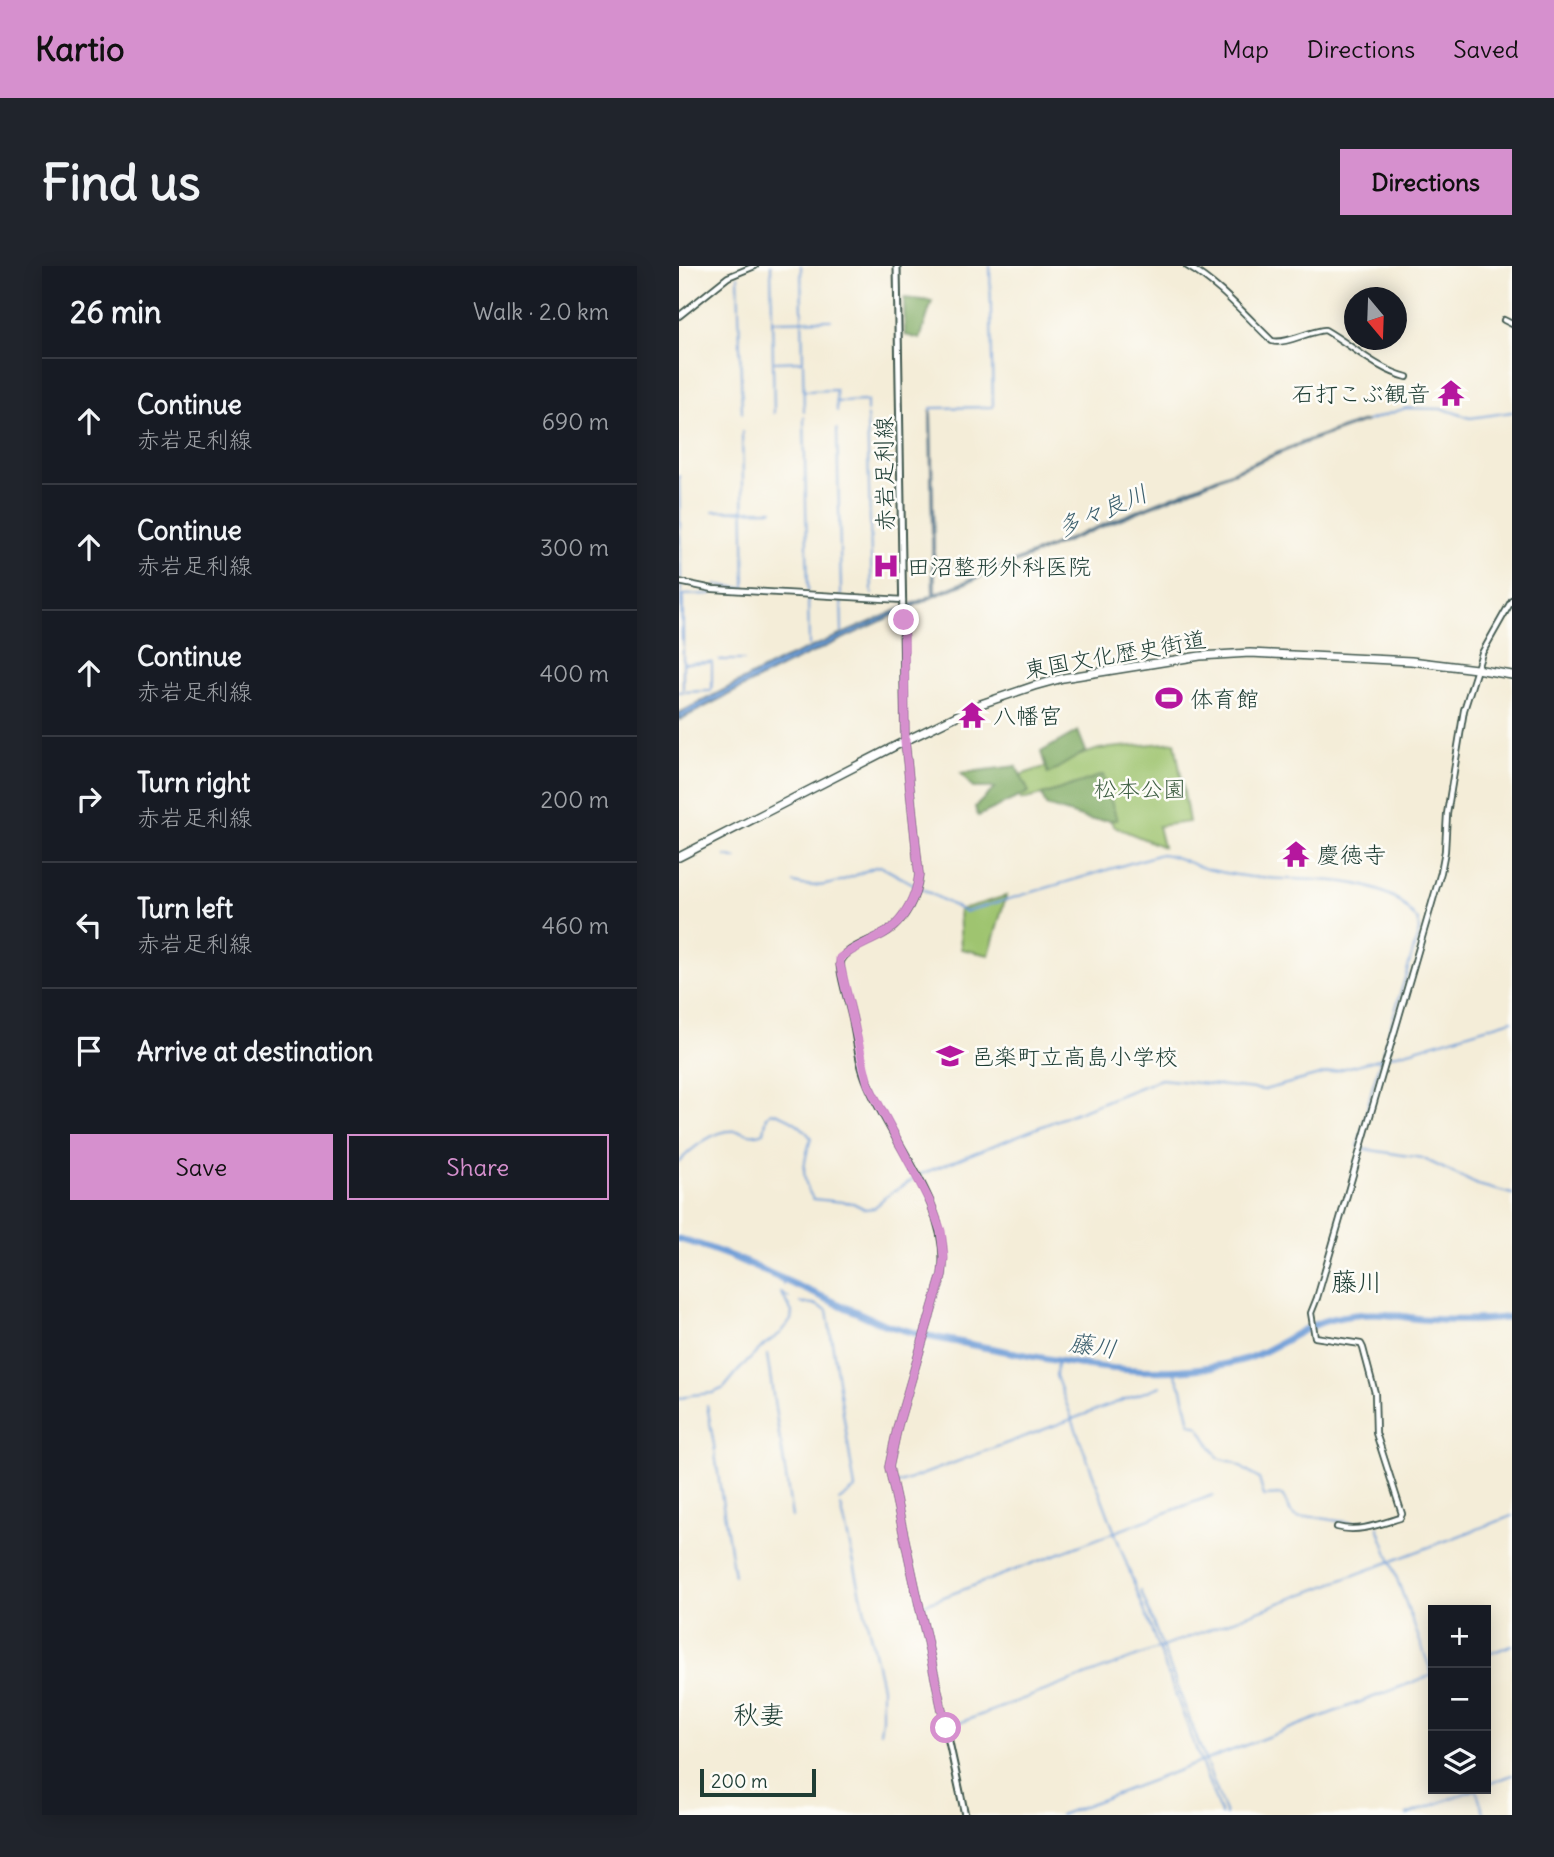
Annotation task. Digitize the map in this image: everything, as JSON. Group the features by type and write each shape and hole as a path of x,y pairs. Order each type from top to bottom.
{"highway":[{"name":"東国文化歴史街道","path":"679,857 905,741 982,704 1034,686 1199,656 1250,653 1411,661 1512,675"}],"main road":[{"name":"赤岩足利線","path":"897,266 905,741 919,875 916,892 894,927 848,952 840,958 840,964 865,1077 936,1217 944,1249 942,1275 892,1449 890,1474 965,1815"}],"street":[{"path":"679,316 727,277 755,266"},
{"path":"1187,266 1226,295 1272,341 1281,343 1325,330 1377,364 1407,377"},
{"path":"1504,320 1512,324"},
{"path":"679,582 713,589 903,603"},
{"path":"1337,1527 1358,1529 1379,1525 1402,1516 1397,1492 1376,1433 1375,1393 1363,1348 1361,1344 1315,1338 1311,1313 1441,872 1447,814 1468,694 1488,640 1512,600"}],"green space":[{"path":"904,298 932,301 920,339 905,335"},
{"path":"1078,731 1086,751 1048,774 1041,752"},
{"name":"松本公園","path":"1175,742 1189,822 1158,826 1163,847 1115,827 1104,812 1042,795 1022,800 1002,781 1099,749"},
{"path":"1016,766 1029,792 978,816 975,807 995,788 973,788 961,773"},
{"path":"1103,775 1117,820 1091,820 1046,806 1042,795"},
{"path":"1006,896 989,955 961,949 959,910"}],"water":[{"path":"930,410 935,594 1308,440 1367,421 1307,442 935,596 786,665 679,720 679,713 782,660 933,595"}],"waterway":[{"path":"771,266 774,413"},
{"path":"801,266 804,412"},
{"path":"931,410 993,407 990,266"},
{"path":"738,276 742,413"},
{"path":"773,321 831,320"},
{"path":"775,362 802,361"},
{"path":"804,391 836,390 837,411"},
{"path":"837,402 867,401 867,411"},
{"name":"多々良川","path":"1367,421 1406,408 1444,409 1470,418 1512,412"},
{"path":"867,416 872,594"},
{"path":"804,417 808,591"},
{"path":"837,429 842,631"},
{"path":"742,432 745,588"},
{"path":"679,476 681,579"},
{"path":"713,511 773,510"},
{"path":"681,585 682,639"},
{"path":"716,585 743,588"},
{"path":"683,678 683,595 711,592"},
{"path":"808,597 809,645"},
{"path":"719,660 744,660"},
{"path":"685,663 712,662"},
{"path":"712,664 712,689"},
{"path":"683,679 683,689"},
{"path":"679,692 711,691"},
{"path":"794,883 826,885 880,866 965,912 1161,854 1231,874 1258,878 1345,882 1391,896 1418,921 1419,931 1373,1085 1358,1147"},
{"path":"726,856 737,859"},
{"path":"679,1162 698,1145 721,1133 764,1132 767,1116 771,1112 793,1121 811,1138 804,1176 813,1199 853,1203 865,1209 874,1208 884,1198 921,1174 1161,1079 1264,1090 1512,1020"},
{"path":"1364,1149 1422,1158 1478,1185 1512,1194"},
{"name":"藤川","path":"679,1239 733,1257 894,1327 1021,1354 1117,1369 1182,1370 1246,1359 1321,1322 1346,1316 1383,1314 1456,1320 1512,1317"},
{"name":"藤川","path":"783,1285 784,1280"},
{"path":"781,1293 789,1298"},
{"path":"679,1399 713,1393 724,1388 764,1345 781,1333 791,1320 792,1312 781,1293"},
{"path":"801,1303 814,1304 827,1310 855,1489 839,1501"},
{"path":"767,1355 780,1441"},
{"path":"1057,1360 1056,1376 1221,1815"},
{"path":"1174,1372 1182,1389 1190,1423 1199,1427 1218,1458 1233,1462 1259,1479 1264,1496 1282,1495 1292,1513 1299,1518 1351,1522 1374,1519 1375,1522"},
{"path":"897,1484 1161,1386"},
{"path":"707,1405 715,1451"},
{"path":"781,1444 792,1517"},
{"path":"715,1454 734,1576"},
{"path":"925,1604 1213,1495"},
{"path":"841,1506 882,1687 880,1732"},
{"path":"951,1726 1512,1516"},
{"path":"1378,1527 1430,1668"},
{"path":"1141,1591 1226,1815"},
{"path":"1491,1653 1512,1645"},
{"path":"1060,1815 1428,1677"},
{"path":"1491,1783 1512,1775"},
{"path":"1407,1815 1463,1794"},
{"path":"1477,1794 1485,1815"}],"place":[{"name":"石打こぶ観音","path":"1451,393"},
{"name":"田沼整形外科医院","path":"886,566"},
{"name":"体育館","path":"1169,698"},
{"name":"八幡宮","path":"972,715"},
{"name":"慶徳寺","path":"1296,854"},
{"name":"邑楽町立高島小学校","path":"950,1056"}],"district":[{"name":"藤川","path":"1357,1281"},
{"name":"秋妻","path":"759,1714"}],"route":[{"path":"904,620 905,741 918,884 907,910 894,927 840,958 840,970 865,1077 931,1204 943,1241 942,1275 898,1425 889,1467 946,1728"}]}
